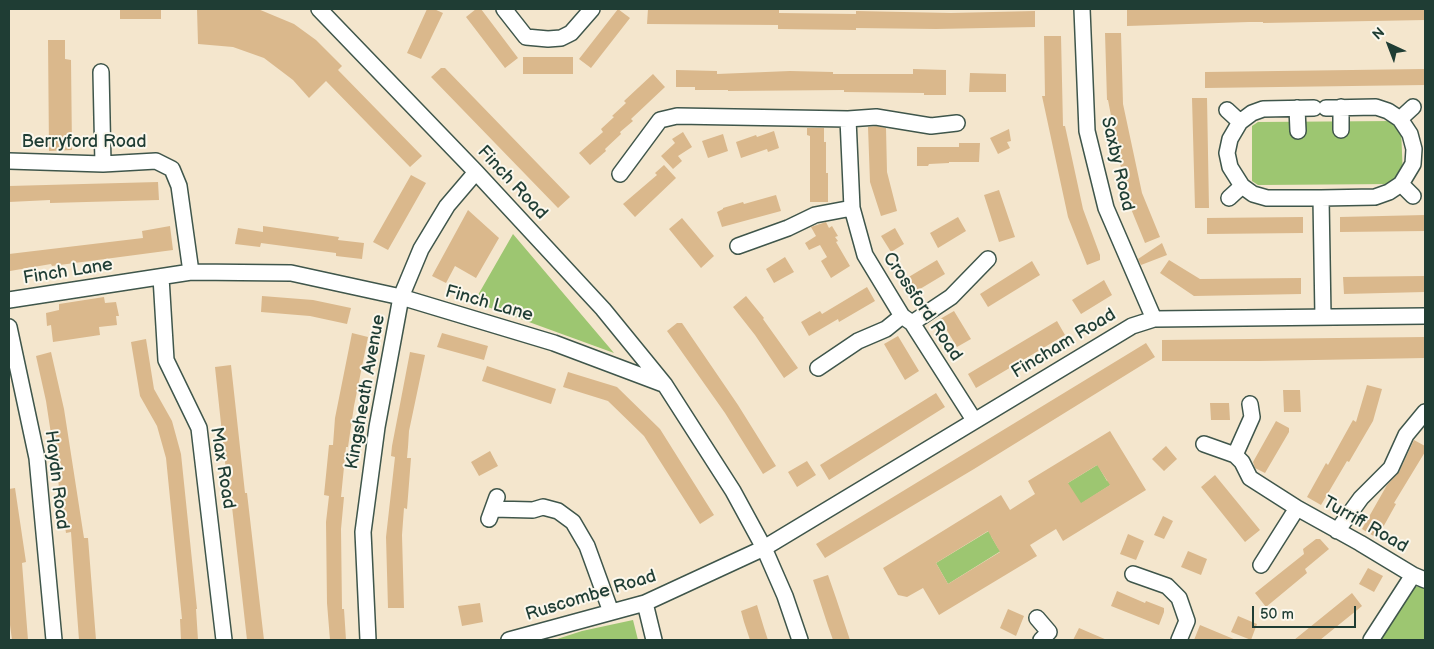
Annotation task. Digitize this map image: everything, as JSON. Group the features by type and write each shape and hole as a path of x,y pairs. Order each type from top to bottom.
{"street":[{"path":"504,9 526,37 548,39 561,38 571,33 592,9"},
{"name":"Saxby Road","path":"1082,9 1087,131 1106,208 1154,319"},
{"name":"Finch Road","path":"322,10 603,309 665,385"},
{"path":"101,72 102,164"},
{"path":"1327,107 1341,130"},
{"path":"1376,107 1388,111 1400,120 1410,134 1414,149 1413,164 1401,184 1389,192 1376,197 1267,198 1253,194 1242,186 1230,167 1227,153 1230,139 1240,122 1252,113 1264,109 1376,107"},
{"path":"1400,120 1412,107"},
{"path":"1297,108 1298,131"},
{"path":"1227,110 1240,122"},
{"path":"620,174 660,120 677,116 848,120 876,117 930,126 957,123"},
{"name":"Crossford Road","path":"848,120 852,208 865,255 974,420"},
{"name":"Berryford Road","path":"9,161 102,164 156,161 172,169 180,186 190,272"},
{"name":"Kingsheath Avenue","path":"368,640 363,532 377,427 401,297 421,249 447,206 476,172"},
{"path":"1401,184 1413,196"},
{"path":"1229,198 1242,186"},
{"path":"1321,198 1323,317"},
{"path":"738,246 788,228 815,215 852,208"},
{"path":"818,368 858,341 907,320 951,297 988,259"},
{"name":"Finch Lane","path":"9,300 190,272 291,273 401,297 554,343 665,385"},
{"name":"Max Road","path":"161,277 166,360 199,428 224,640"},
{"name":"Fincham Road","path":"764,548 1132,326 1154,319 1425,316"},
{"name":"Haydn Road","path":"9,327 37,458 54,640"},
{"path":"665,385 733,491 764,548 785,596 800,640"},
{"path":"1204,444 1235,455 1252,417 1250,404"},
{"path":"1337,531 1361,498 1391,468 1406,435 1425,412"},
{"name":"Turriff Road","path":"1235,455 1242,462 1250,478 1337,531 1419,577 1371,640"},
{"path":"493,508 533,510 543,507 558,512 572,522 587,546 611,612"},
{"name":"Turriff Road","path":"1262,565 1298,508"},
{"name":"Ruscombe Road","path":"511,640 644,603 764,548"},
{"path":"1133,574 1167,586 1179,598 1187,621 1179,640"},
{"path":"644,603 654,640"},
{"path":"1038,618 1049,632 1041,640"}],"green space":[{"path":"1394,121 1401,128 1403,177 1394,184 1258,185 1252,181 1252,126 1258,122"},
{"path":"513,234 614,353 474,302"},
{"path":"1102,462 1100,469 1107,481 1115,482 1076,507 1063,486"},
{"path":"992,529 991,536 998,548 1004,549 948,584 936,563"},
{"path":"1410,586 1425,587 1425,640 1378,640"},
{"path":"633,620 638,640 554,640 582,631"}],"building":[{"path":"120,9 161,9 161,19 120,19"},
{"path":"197,9 258,9 294,24 316,40 342,66 338,70 422,156 410,167 326,81 309,98 293,80 264,58 233,47 198,44"},
{"path":"427,9 434,9 443,13 421,59 407,53"},
{"path":"476,9 481,9 518,58 505,68 466,17"},
{"path":"618,9 630,18 591,68 579,59"},
{"path":"648,9 779,10 779,13 856,14 856,11 951,13 1035,11 1035,27 856,28 856,30 778,29 778,25 647,24"},
{"path":"1425,9 1425,20 1249,22 1127,26 1127,10"},
{"path":"1105,33 1121,33 1123,104 1142,193 1160,237 1145,243 1127,199 1107,100"},
{"path":"1044,36 1061,36 1063,126 1065,126 1083,209 1100,255 1100,260 1087,265 1068,217 1042,96 1045,96"},
{"path":"48,40 65,40 65,59 71,60 72,150 49,151"},
{"path":"523,57 573,57 573,74 523,74"},
{"path":"441,68 445,68 570,197 558,208 431,77"},
{"path":"913,69 946,70 946,95 844,92 844,90 728,91 695,90 695,87 676,87 676,70 717,71 717,74 790,71 833,72 833,74 913,74"},
{"path":"1425,69 1425,85 1205,88 1205,72"},
{"path":"970,73 1006,74 1006,92 969,92"},
{"path":"653,74 665,87 631,119 633,121 620,132 621,134 605,149 606,151 590,165 579,153 603,132 601,129 626,103 624,101"},
{"path":"1192,98 1207,98 1209,208 1195,208"},
{"path":"868,127 886,128 887,172 897,211 881,216 870,182"},
{"path":"807,128 824,128 826,173 828,173 828,202 810,202 810,136 807,135"},
{"path":"1009,129 1011,141 1007,142 1010,148 998,154 990,138"},
{"path":"774,131 779,148 768,152 767,149 741,158 736,142"},
{"path":"683,132 692,147 678,156 682,161 673,169 661,156 675,143 672,139"},
{"path":"723,134 728,151 708,158 702,141"},
{"path":"959,143 980,143 979,162 949,162 917,166 917,147 959,147"},
{"path":"664,165 676,178 635,217 623,204 657,175 655,173"},
{"path":"411,175 426,183 388,250 373,242"},
{"path":"158,182 159,200 50,203 50,200 9,202 9,186"},
{"path":"999,190 1015,237 999,242 984,195"},
{"path":"776,195 781,211 722,227 717,212 723,208"},
{"path":"468,210 499,238 476,278 455,266 446,283 432,276"},
{"path":"1425,215 1425,231 1340,232 1340,217"},
{"path":"958,217 966,231 938,248 930,233"},
{"path":"1303,217 1303,233 1207,234 1207,218"},
{"path":"682,218 714,256 701,268 669,229"},
{"path":"826,222 829,228 832,226 838,236 835,237 838,241 836,242 850,266 831,278 821,261 827,257 820,245 809,250 805,243 816,236 811,227"},
{"path":"170,226 173,250 52,266 51,264 10,271 9,254 143,238 142,231"},
{"path":"263,226 339,237 338,240 364,243 362,259 336,256 336,253 261,243 260,247 235,244 238,228 263,232"},
{"path":"895,228 904,244 891,252 881,236"},
{"path":"1162,243 1167,255 1141,265 1138,259"},
{"path":"785,257 794,272 774,283 766,269"},
{"path":"937,260 945,274 910,295 902,281"},
{"path":"1169,260 1200,279 1301,278 1301,294 1194,296 1160,273"},
{"path":"1032,261 1040,275 988,307 980,294"},
{"path":"1425,276 1425,292 1344,294 1343,277"},
{"path":"1104,280 1112,295 1081,314 1072,300"},
{"path":"867,287 875,301 839,322 838,319 809,336 801,322 820,311 822,314"},
{"path":"262,296 313,300 351,308 347,324 310,316 261,312"},
{"path":"746,296 764,318 798,368 784,378 755,335 733,307"},
{"path":"104,297 105,303 116,302 119,316 116,316 117,325 99,327 100,335 53,342 51,325 47,326 46,313 59,310 59,304"},
{"path":"954,311 971,339 957,347 940,319"},
{"path":"1057,321 1065,335 976,388 968,374"},
{"path":"677,323 682,323 738,405 776,466 763,474 725,413 667,331"},
{"path":"352,333 368,337 348,447 346,447 341,497 344,497 341,529 342,609 344,609 346,640 330,640 327,603 326,522 329,496 324,495 329,445 333,445 335,418"},
{"path":"442,333 488,346 484,360 437,347"},
{"path":"898,336 919,371 905,380 884,344"},
{"path":"1425,337 1425,358 1162,361 1162,340"},
{"path":"146,339 154,389 172,421 181,454 197,609 198,640 181,640 180,619 182,619 166,458 157,426 140,396 131,342"},
{"path":"1146,343 1155,357 974,469 825,558 816,544"},
{"path":"51,352 64,409 84,538 88,538 96,640 79,640 71,532 66,533 46,401 36,356"},
{"path":"410,352 425,355 409,431 407,458 411,458 407,509 404,508 402,535 404,608 388,608 386,537 395,457 391,456"},
{"path":"231,365 264,640 247,640 230,489 228,490 215,367"},
{"path":"487,366 556,389 551,404 482,381"},
{"path":"568,372 617,387 660,429 714,515 700,524 644,436 608,401 563,387"},
{"path":"1367,385 1382,389 1373,421 1321,505 1307,497 1326,463 1328,465 1353,420 1356,422"},
{"path":"1283,390 1300,390 1301,412 1284,412"},
{"path":"936,393 945,407 829,480 820,465"},
{"path":"1210,403 1229,403 1230,420 1211,420"},
{"path":"1276,421 1289,428 1289,432 1265,473 1255,468 1253,462"},
{"path":"1110,431 1146,490 1063,541 1056,529 1030,545 1037,556 939,615 923,588 907,597 898,595 883,568 1001,495 1010,510 1035,494 1028,481","holes":["1097,465 1110,485 1081,503 1068,483","988,531 1000,552 948,584 936,563"]},
{"path":"1414,440 1425,446 1425,452 1394,503 1396,504 1377,538 1362,529 1387,485 1399,472"},
{"path":"1166,446 1177,459 1164,471 1152,459"},
{"path":"490,451 498,466 479,476 471,462"},
{"path":"807,461 816,475 797,487 788,472"},
{"path":"1215,475 1260,530 1245,542 1201,487"},
{"path":"15,488 26,562 22,563 28,640 12,640 10,625 9,489"},
{"path":"1163,516 1173,521 1164,539 1154,535"},
{"path":"1128,534 1144,541 1136,560 1120,554"},
{"path":"1316,539 1320,539 1329,549 1305,569 1307,573 1266,607 1255,593 1304,554 1303,549"},
{"path":"1188,551 1207,559 1201,575 1181,567"},
{"path":"1368,568 1383,576 1374,592 1359,584"},
{"path":"828,575 850,640 833,640 828,626 813,580"},
{"path":"1117,591 1145,603 1146,601 1164,608 1159,625 1111,606"},
{"path":"1352,593 1362,606 1320,640 1294,640"},
{"path":"480,603 483,622 462,626 458,606"},
{"path":"757,605 768,640 750,640 744,622 741,611"},
{"path":"1008,609 1024,616 1016,636 1000,628"},
{"path":"1238,616 1257,624 1251,640 1231,632"},
{"path":"1200,625 1236,640 1194,640"},
{"path":"1079,628 1107,640 1073,640"}]}
